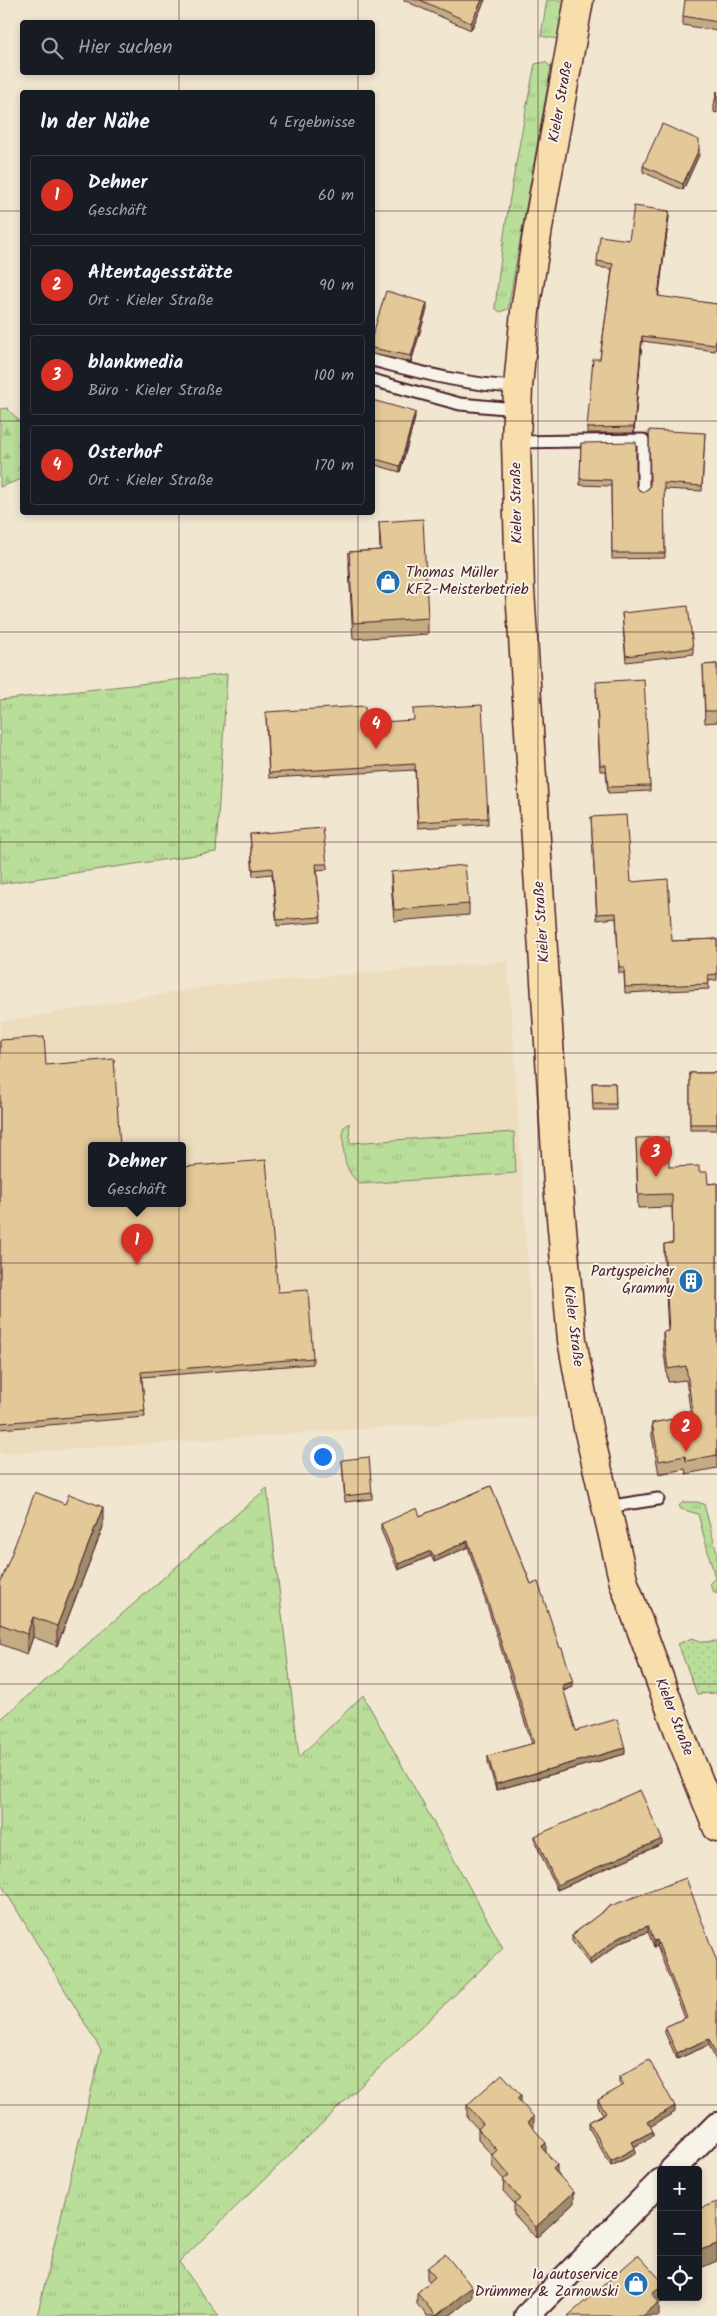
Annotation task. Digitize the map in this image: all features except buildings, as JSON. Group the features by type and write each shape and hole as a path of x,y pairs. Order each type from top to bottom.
{"main road":[{"name":"Kieler Straße","path":"580,0 539,222 525,310 516,442 520,590 558,1184 572,1340 588,1428 624,1583 678,1730 717,1827"}],"street":[{"path":"676,2166 717,2125"},
{"path":"527,2316 657,2185"}],"lane":[{"path":"375,361 450,380 483,386 518,398"},
{"path":"375,381 460,404 483,408 518,398"},
{"path":"516,442 643,440 644,490"},
{"path":"606,1507 658,1499"}],"shaded area":[{"path":"508,961 538,1417 0,1454 0,1022 208,986"}],"green space":[{"path":"547,0 564,0 557,39 541,36"},
{"path":"545,62 551,67 508,309 500,312 495,308 498,277 517,155 535,64"},
{"path":"7,408 20,422 20,480 0,487 0,409"},
{"path":"227,674 216,852 0,884 0,700"},
{"path":"349,1123 350,1143 514,1132 516,1173 360,1184 349,1172 345,1159 343,1128"},
{"path":"267,1488 299,1757 363,1695 503,1948 179,2262 219,2316 37,2316 101,2050 0,1882 0,1720"},
{"path":"683,1502 704,1504 717,1553 717,1593 713,1591 710,1583 715,1578 698,1514 681,1509 679,1506"},
{"path":"692,1638 704,1642 717,1641 717,1693 697,1694 678,1644"}],"place":[{"name":"Thomas Müller KFZ-Meisterbetrieb","path":"388,582"},
{"name":"Osterhof","path":"376,749"},
{"name":"blankmedia","path":"656,1177"},
{"name":"Dehner","path":"137,1265"},
{"name":"Partyspeicher Grammy","path":"691,1281"},
{"name":"Altentagesstätte","path":"686,1452"},
{"name":"1a autoservice Drümmer & Zarnowski","path":"636,2284"}]}
